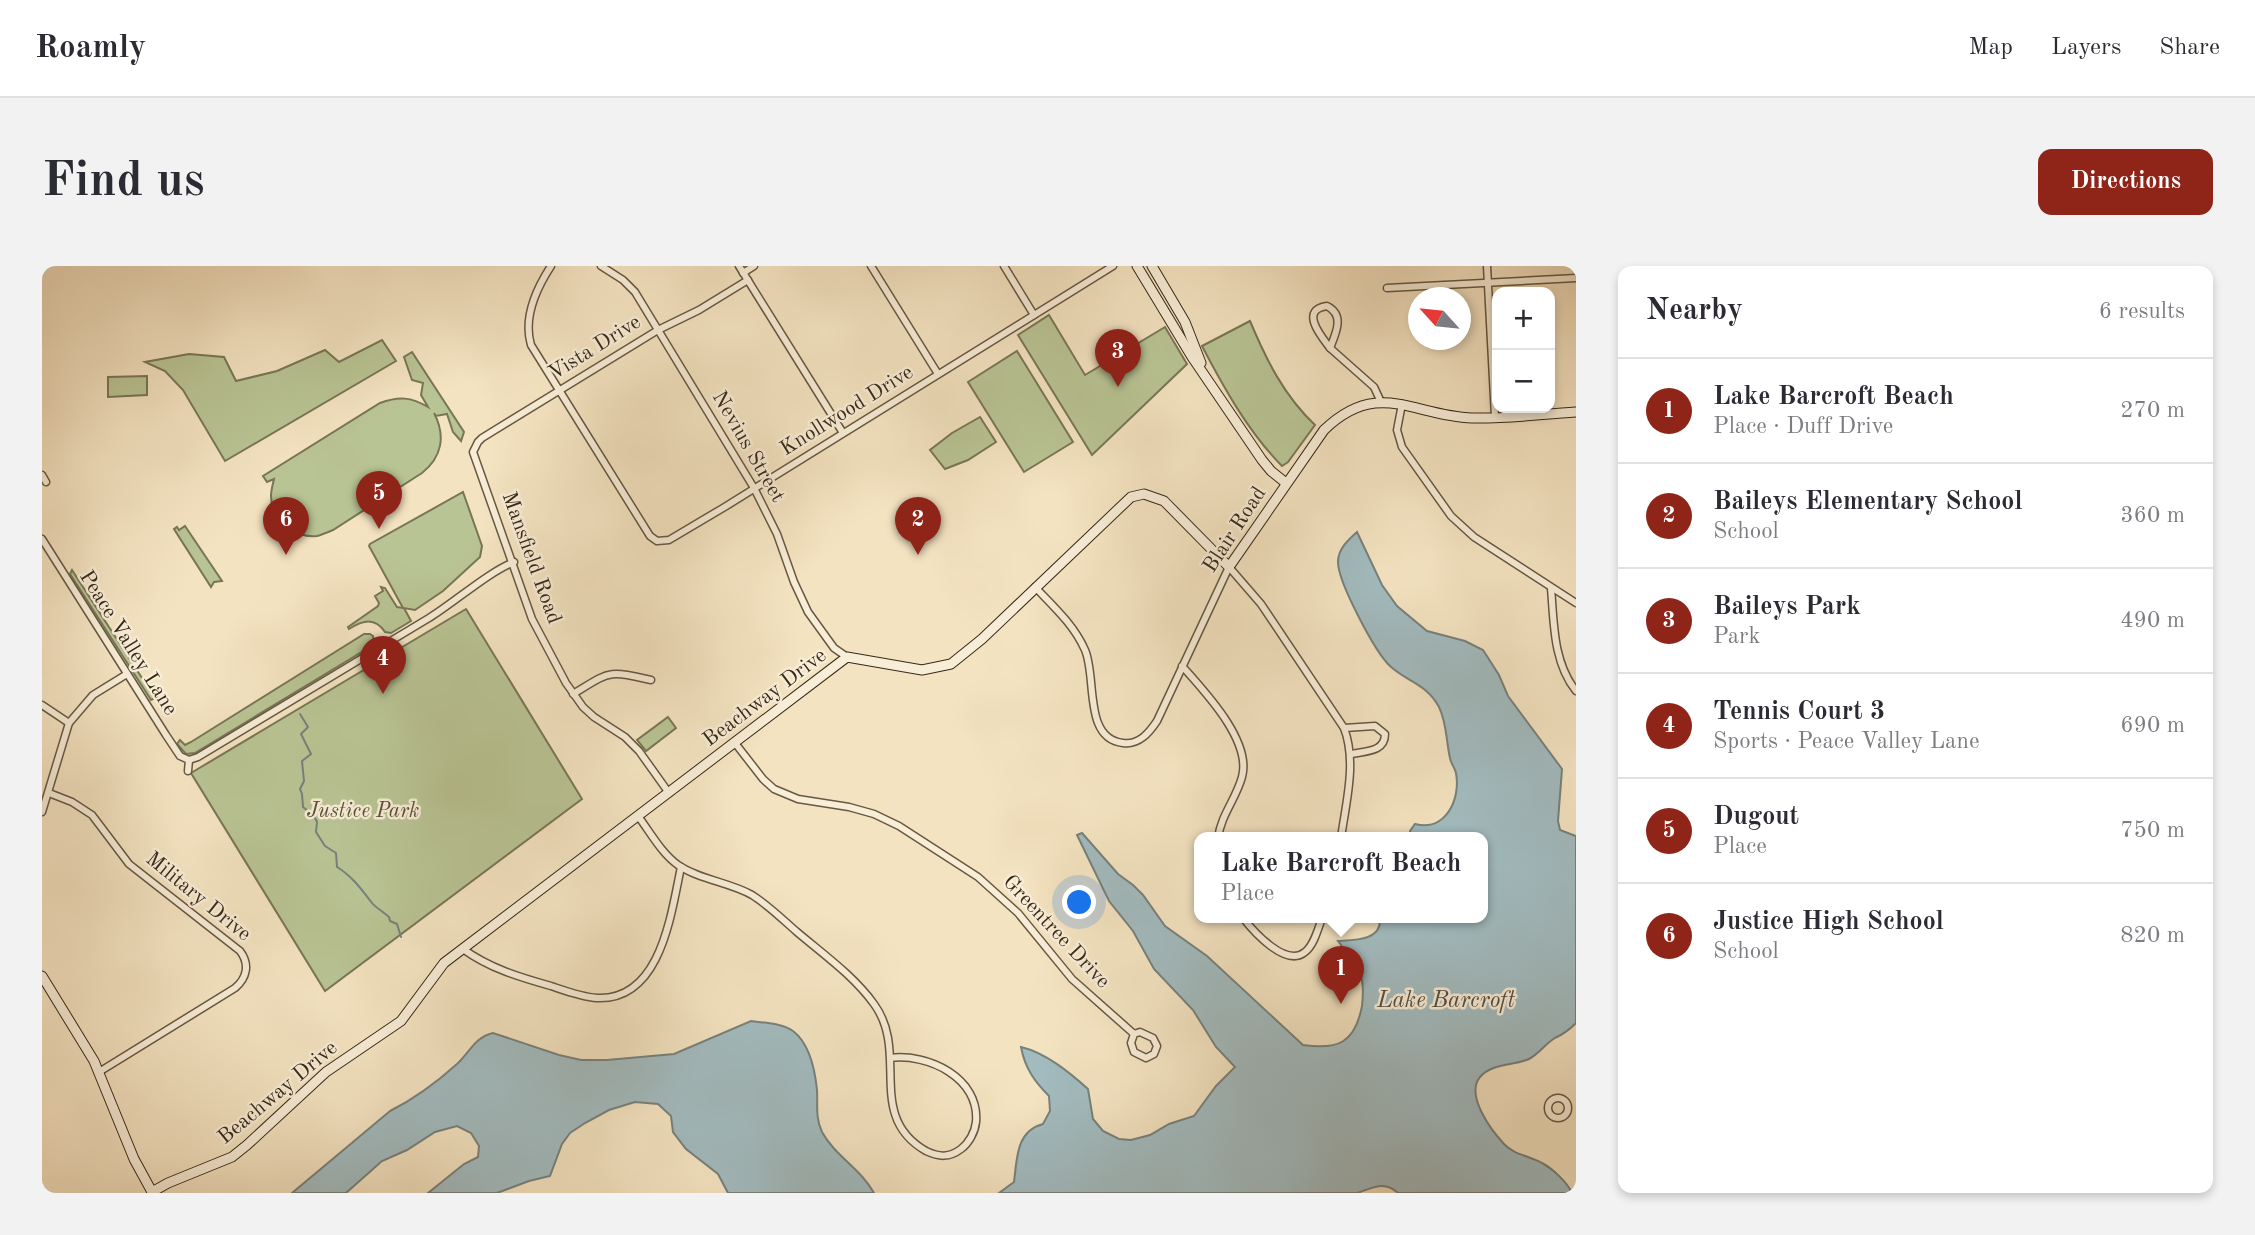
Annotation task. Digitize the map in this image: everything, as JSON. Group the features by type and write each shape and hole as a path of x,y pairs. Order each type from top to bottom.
{"street":[{"path":"551,266 539,285 528,329 531,345 559,391"},
{"name":"Nevius Street","path":"601,266 631,287 754,488 777,534 808,612 834,648 848,657"},
{"path":"754,266 741,269 843,433"},
{"path":"871,266 938,374"},
{"path":"1004,266 1034,315"},
{"name":"Knollwood Drive","path":"559,391 650,536 661,542 669,540 1113,266"},
{"path":"1137,266 1205,375 1271,471 1286,483"},
{"path":"1152,266 1185,322 1205,375"},
{"path":"1487,266 1495,417"},
{"path":"1387,288 1576,278"},
{"name":"Vista Drive","path":"474,457 474,448 482,438 658,330 699,310 748,280"},
{"path":"1330,348 1338,317 1331,308 1322,307 1315,312 1315,326 1330,348 1374,387 1381,402"},
{"name":"Blair Road","path":"1035,587 1072,627 1084,647 1090,667 1096,718 1103,732 1116,741 1132,743 1151,729 1229,567 1324,430 1334,421 1352,410 1381,402 1460,417 1576,412"},
{"path":"1402,404 1397,430 1402,447 1445,508 1474,537 1576,603"},
{"name":"Mansfield Road","path":"474,457 533,619 573,694 594,717 631,742 669,793"},
{"path":"42,475 46,482"},
{"name":"Beachway Drive","path":"151,1192 232,1157 326,1072 401,1021 437,970 848,657 910,670 943,667 961,657 1126,500 1144,494 1164,501 1261,604 1344,728 1351,754 1342,832"},
{"name":"Peace Valley Lane","path":"42,539 180,756 189,760"},
{"path":"188,771 189,760 449,606 498,570 514,562"},
{"path":"1551,588 1557,649 1564,673 1576,691"},
{"path":"1182,666 1227,724 1241,748 1242,775 1224,813 1219,832"},
{"path":"573,694 612,673 651,680"},
{"path":"42,811 69,723 93,695 127,674"},
{"path":"42,705 69,723"},
{"path":"1344,728 1375,726 1385,733 1385,742 1379,748 1351,754"},
{"name":"Greentree Drive","path":"735,743 763,779 775,789 798,799 874,814 899,826 978,877 1018,913 1072,979 1134,1034"},
{"name":"Military Drive","path":"49,793 72,802 92,815 130,864 240,951 246,960 244,978 235,988 99,1072"},
{"path":"638,816 669,858 681,867 754,896 859,986 877,1008 890,1041 890,1058 893,1106 902,1132 916,1144 939,1156 948,1156 965,1146 972,1136 976,1122 968,1091 957,1077 944,1067 932,1063 902,1056 890,1058"},
{"path":"463,949 493,968 572,992 598,998 626,994 640,984 654,964 675,897 681,867"},
{"path":"1247,923 1281,953 1295,957 1304,953 1312,944 1320,923"},
{"path":"42,976 99,1072 134,1159 151,1192"},
{"name":"Greentree Drive","path":"1140,1032 1153,1038 1157,1046 1154,1054 1143,1057 1134,1052 1131,1043 1134,1034 1140,1032"}],"green space":[{"path":"1049,315 1085,375 1165,327 1187,364 1092,455 1018,335"},
{"path":"1250,321 1277,376 1294,402 1315,425 1288,462 1282,466 1248,425 1202,346"},
{"path":"382,340 396,361 225,461 183,390 165,371 145,362 189,354 224,357 236,381 277,371 325,350 339,362"},
{"path":"1017,351 1073,442 1024,472 968,382"},
{"path":"412,352 464,432 461,441 453,432 447,414 436,416 434,413 440,430 440,446 434,460 422,473 333,530 317,536 308,536 292,530 279,519 272,504 274,479 267,482 263,476 380,403 405,399 428,407 421,395 423,383 412,380 404,357"},
{"path":"147,376 147,395 108,397 108,377"},
{"path":"980,417 996,442 968,460 945,469 930,450"},
{"path":"463,492 482,546 480,557 443,591 415,610 404,608 411,621 391,633 385,632 373,622 349,629 348,627 378,606 375,596 383,591 381,587 385,588 397,607 403,608 370,544"},
{"path":"185,526 222,581 214,582 211,587 174,529 177,527 179,530"},
{"path":"72,570 155,698 151,700 70,574"},
{"name":"Justice Park","path":"466,609 582,799 325,991 191,773"},
{"path":"364,634 373,636 374,643 370,647 195,753 186,754 177,744 180,740 185,745 191,742"},
{"path":"668,717 676,728 646,751 637,740"}],"water":[{"name":"Lake Barcroft","path":"1357,532 1382,585 1397,606 1427,631 1465,641 1483,650 1499,675 1508,696 1562,769 1558,821 1560,830 1576,836 1576,1023 1529,1059 1485,1072 1476,1084 1476,1093 1482,1112 1504,1144 1512,1151 1551,1169 1572,1193 1398,1193 1383,1186 1357,1193 999,1193 1014,1182 1017,1155 1023,1139 1034,1128 1043,1124 1050,1111 1049,1096 1031,1074 1021,1047 1048,1058 1088,1089 1093,1119 1103,1131 1119,1139 1131,1140 1150,1135 1169,1124 1194,1116 1216,1086 1235,1067 1216,1047 1193,1010 1154,969 1133,931 1109,901 1077,835 1082,833 1118,874 1143,895 1165,926 1207,956 1303,1045 1335,1045 1349,1036 1359,1019 1363,998 1361,978 1353,961 1338,941 1366,938 1377,931 1379,923 1488,923 1488,832 1410,832 1415,824 1435,823 1449,812 1456,793 1456,773 1439,707 1428,693 1390,666 1358,616 1344,585 1338,562 1344,545"},
{"path":"751,1021 784,1026 799,1036 811,1058 815,1074 822,1132 874,1193 728,1193 718,1174 686,1149 673,1132 671,1116 658,1104 635,1102 609,1110 570,1133 562,1144 550,1176 497,1193 428,1193 464,1164 478,1157 479,1146 471,1133 457,1126 435,1132 407,1150 382,1161 346,1193 292,1193 390,1111 441,1077 457,1064 477,1041 487,1035 493,1033 581,1060 607,1060 674,1054"}],"waterway":[{"path":"300,714 308,727 301,734 311,754 302,761 304,781 300,789 303,807 314,816 317,822 316,832 325,846 336,853 337,867 352,879 390,921 397,924 401,937"}],"place":[{"name":"Baileys Park","path":"1118,387"},
{"name":"Dugout","path":"379,529"},
{"name":"Justice High School","path":"286,555"},
{"name":"Baileys Elementary School","path":"918,555"},
{"name":"Tennis Court 3","path":"383,694"},
{"name":"Lake Barcroft Beach","path":"1341,1004"}]}
